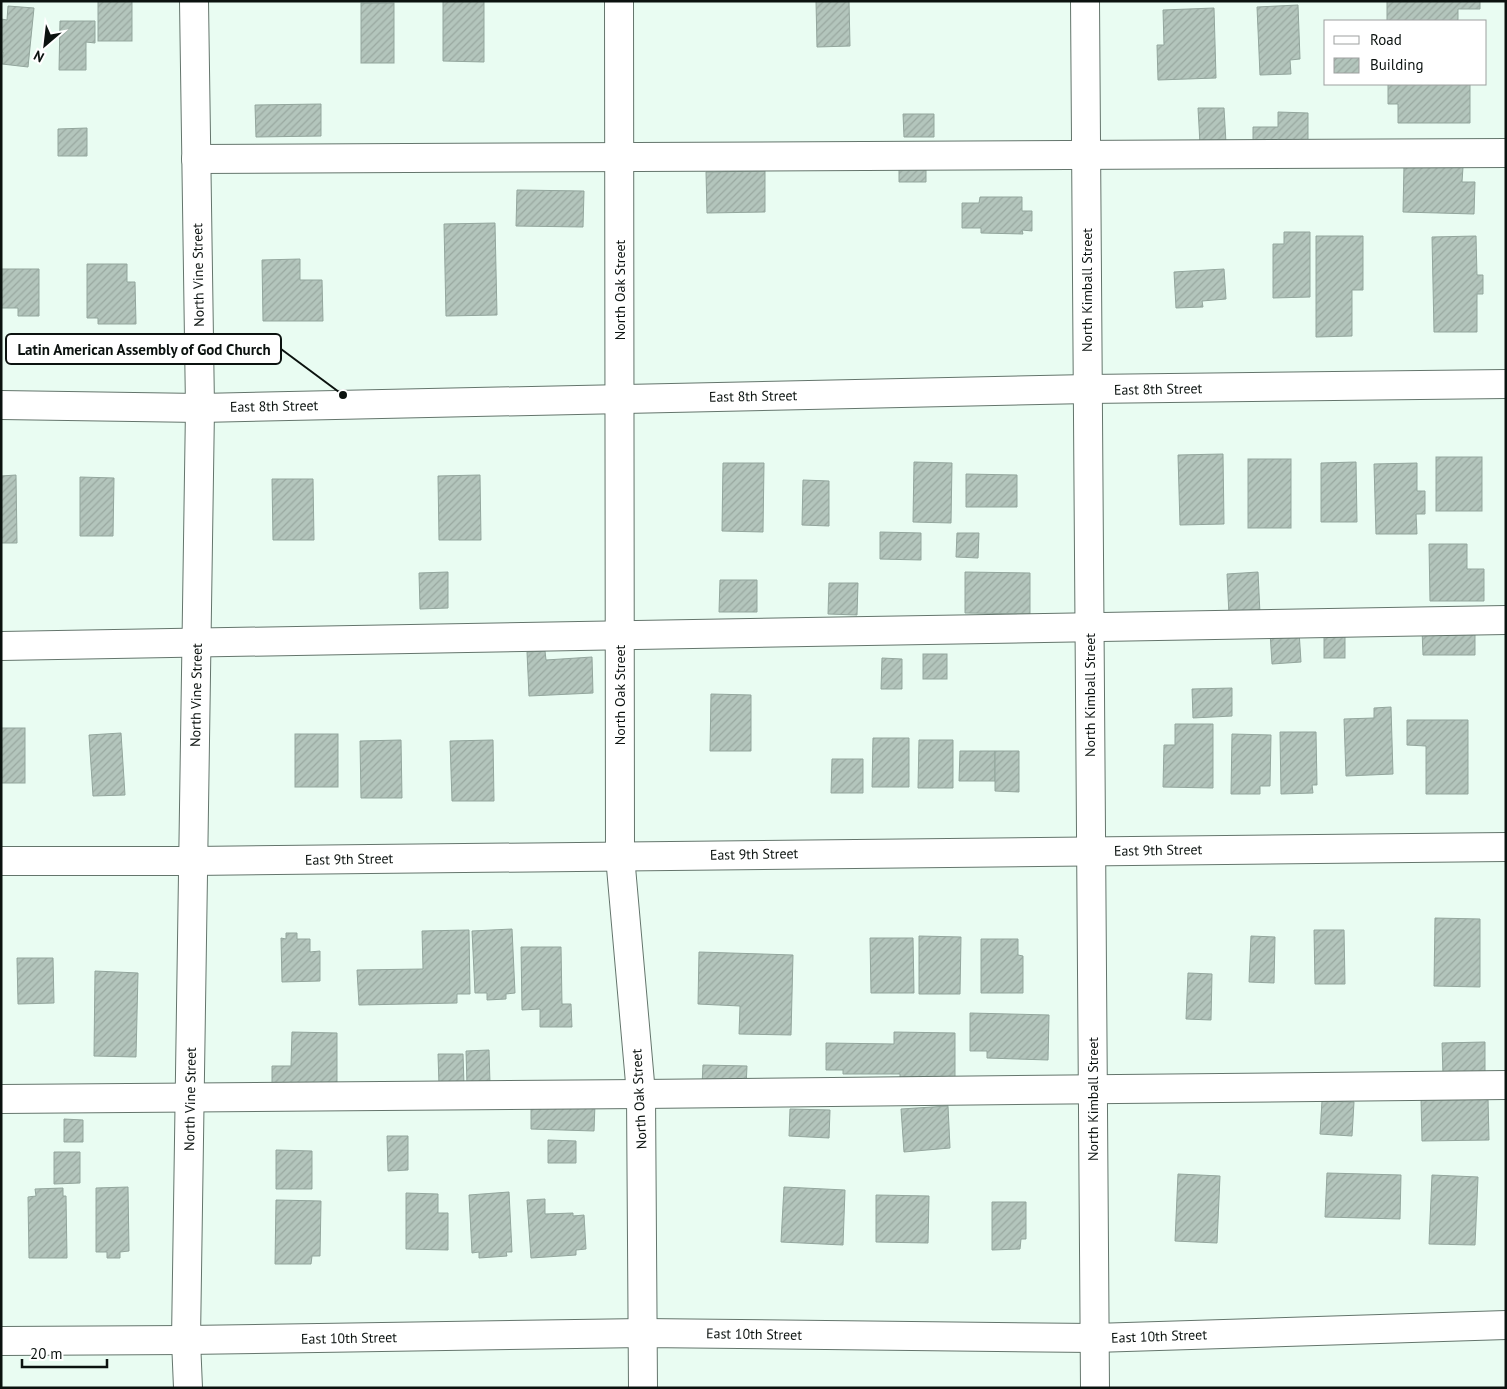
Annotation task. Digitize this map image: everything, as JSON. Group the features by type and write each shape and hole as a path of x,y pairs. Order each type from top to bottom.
{"street":[{"name":"North Vine Street","path":"188,1388 186,1340 200,408 194,1"},
{"name":"North Oak Street","path":"619,1 620,856 642,1094 643,1388"},
{"name":"North Kimball Street","path":"1085,1 1095,1388"},
{"path":"196,158 1506,153"},
{"name":"East 8th Street","path":"1,405 200,408 1088,390 1506,384"},
{"path":"1,646 1506,620"},
{"name":"East 9th Street","path":"1,861 194,861 1506,847"},
{"path":"1,1099 1506,1084"},
{"name":"East 10th Street","path":"1,1341 643,1333 1094,1338 1506,1326"}],"building":[{"path":"98,1 132,1 132,41 98,41"},
{"path":"443,1 484,1 484,62 443,61"},
{"path":"816,1 849,1 850,46 817,47"},
{"path":"1387,1 1480,1 1480,9 1458,9 1458,20 1387,20"},
{"path":"361,3 394,3 394,63 361,63"},
{"path":"1298,5 1300,59 1290,60 1291,74 1260,75 1257,7"},
{"path":"8,6 34,8 28,67 2,64 1,19 7,20"},
{"path":"1214,8 1216,78 1158,80 1157,45 1164,45 1163,10"},
{"path":"60,21 95,21 95,43 86,42 86,70 59,70"},
{"path":"1388,85 1470,85 1470,123 1398,123 1398,104 1388,104"},
{"path":"321,104 321,136 256,137 255,105"},
{"path":"1198,108 1224,108 1226,143 1200,144"},
{"path":"1278,112 1308,113 1308,143 1253,143 1253,127 1278,127"},
{"path":"903,114 934,114 934,137 904,137"},
{"path":"87,128 87,156 58,156 58,129"},
{"path":"926,164 926,182 899,182 899,165"},
{"path":"1404,165 1463,167 1462,182 1475,182 1474,214 1403,212"},
{"path":"765,171 765,212 707,213 706,172"},
{"path":"517,190 584,191 583,227 516,226"},
{"path":"980,197 1022,197 1022,211 1032,211 1032,231 1022,230 1023,234 981,233 981,228 962,228 962,203 979,203"},
{"path":"495,223 497,315 446,316 444,224"},
{"path":"1284,232 1310,232 1310,297 1273,298 1273,244 1284,244"},
{"path":"1316,236 1363,236 1363,290 1352,290 1352,336 1316,337"},
{"path":"1476,236 1477,275 1483,275 1483,294 1477,294 1477,332 1434,332 1432,237"},
{"path":"300,259 300,280 322,280 323,321 263,321 262,260"},
{"path":"87,264 127,264 127,282 135,282 136,324 98,324 98,318 87,318"},
{"path":"1,269 39,269 39,316 18,316 18,308 1,308"},
{"path":"1224,269 1226,299 1202,301 1203,307 1176,308 1174,272"},
{"path":"1223,454 1224,524 1180,525 1178,455"},
{"path":"1436,457 1482,457 1482,511 1436,511"},
{"path":"1248,459 1291,459 1291,528 1248,528"},
{"path":"914,462 952,463 951,523 913,522"},
{"path":"1356,462 1357,522 1321,522 1321,463"},
{"path":"723,463 764,463 763,532 722,531"},
{"path":"1417,463 1417,491 1425,491 1425,514 1416,514 1417,534 1376,534 1374,464"},
{"path":"966,474 1017,475 1017,507 966,507"},
{"path":"16,475 17,543 1,543 1,476"},
{"path":"480,475 481,540 439,540 438,476"},
{"path":"80,477 114,478 113,536 80,536"},
{"path":"272,479 313,479 314,540 273,540"},
{"path":"803,480 829,481 829,526 802,525"},
{"path":"880,532 921,533 921,560 880,559"},
{"path":"957,533 979,533 978,558 956,557"},
{"path":"1429,544 1467,544 1467,569 1484,569 1484,601 1430,601"},
{"path":"448,572 448,608 420,609 419,573"},
{"path":"965,572 1030,573 1030,614 965,613"},
{"path":"1258,572 1260,614 1229,615 1227,574"},
{"path":"720,580 757,580 757,612 719,612"},
{"path":"829,583 858,583 857,615 828,614"},
{"path":"1422,629 1475,629 1475,655 1423,655"},
{"path":"1299,631 1301,662 1272,664 1270,632"},
{"path":"1324,632 1345,632 1345,658 1324,658"},
{"path":"545,651 546,660 592,657 593,693 529,696 527,652"},
{"path":"923,654 947,654 947,679 923,679"},
{"path":"882,658 902,659 902,689 881,689"},
{"path":"1232,688 1232,716 1193,718 1192,689"},
{"path":"711,694 751,695 751,751 710,751"},
{"path":"1391,707 1393,774 1346,776 1344,719 1374,718 1374,708"},
{"path":"1407,720 1468,720 1468,794 1426,794 1426,746 1407,745"},
{"path":"1175,724 1213,724 1213,788 1163,787 1164,745 1175,745"},
{"path":"1,728 25,728 25,783 1,783"},
{"path":"1280,732 1316,732 1317,785 1312,785 1313,793 1281,794"},
{"path":"121,733 125,795 93,796 89,735"},
{"path":"295,734 338,734 338,787 295,787"},
{"path":"1232,734 1271,735 1270,786 1260,786 1260,794 1231,794"},
{"path":"873,738 909,738 909,787 872,787"},
{"path":"401,740 402,798 361,798 360,741"},
{"path":"493,740 494,801 452,801 450,741"},
{"path":"919,740 953,740 953,788 918,788"},
{"path":"960,751 995,751 995,781 959,781"},
{"path":"995,751 1019,751 1019,792 995,791"},
{"path":"832,759 863,759 863,793 831,793"},
{"path":"1435,918 1480,919 1480,987 1434,986"},
{"path":"512,929 515,993 506,994 506,999 487,1000 487,993 475,993 472,931"},
{"path":"469,930 470,994 457,994 457,1003 359,1005 357,970 423,969 422,931"},
{"path":"1314,930 1344,930 1345,984 1315,984"},
{"path":"286,933 297,933 297,939 310,939 310,952 320,951 320,981 282,982 281,938 286,939"},
{"path":"919,936 961,937 960,994 919,994"},
{"path":"1251,936 1275,937 1274,983 1249,982"},
{"path":"870,938 913,938 914,993 871,993"},
{"path":"981,939 1018,939 1018,955 1023,956 1023,993 981,993"},
{"path":"521,947 561,947 562,1004 571,1004 572,1027 540,1027 540,1009 522,1010"},
{"path":"699,952 793,955 791,1035 739,1034 740,1006 698,1004"},
{"path":"17,958 53,958 54,1003 18,1004"},
{"path":"95,971 138,973 136,1057 94,1056"},
{"path":"1188,973 1212,974 1211,1020 1186,1019"},
{"path":"970,1013 1049,1015 1048,1060 987,1058 987,1051 970,1051"},
{"path":"292,1032 337,1033 337,1085 272,1084 272,1066 291,1066"},
{"path":"894,1032 955,1033 955,1082 900,1082 900,1074 843,1074 843,1070 826,1070 826,1043 894,1044"},
{"path":"1485,1042 1485,1075 1443,1075 1442,1043"},
{"path":"489,1050 490,1084 467,1085 466,1051"},
{"path":"438,1054 463,1054 464,1085 439,1085"},
{"path":"703,1065 747,1066 746,1087 702,1085"},
{"path":"1488,1098 1489,1140 1422,1141 1421,1099"},
{"path":"1322,1101 1354,1102 1352,1136 1320,1134"},
{"path":"531,1102 595,1104 594,1131 531,1129"},
{"path":"948,1106 950,1148 904,1152 901,1109"},
{"path":"790,1109 830,1110 829,1138 789,1136"},
{"path":"64,1119 83,1120 83,1142 64,1142"},
{"path":"387,1136 408,1136 408,1170 388,1171"},
{"path":"548,1140 576,1141 576,1163 548,1163"},
{"path":"276,1150 312,1151 312,1189 276,1189"},
{"path":"54,1152 80,1152 80,1183 54,1184"},
{"path":"1327,1173 1401,1175 1400,1219 1325,1217"},
{"path":"1178,1174 1220,1176 1217,1243 1175,1241"},
{"path":"1432,1175 1478,1177 1475,1245 1429,1244"},
{"path":"128,1187 129,1251 120,1252 120,1258 107,1258 107,1252 96,1252 96,1188"},
{"path":"784,1187 845,1190 843,1245 781,1242"},
{"path":"63,1188 63,1196 66,1196 67,1258 29,1258 28,1197 36,1196 35,1189"},
{"path":"509,1192 512,1252 506,1252 507,1256 479,1258 479,1252 472,1253 469,1195"},
{"path":"406,1193 438,1194 438,1213 448,1213 448,1250 406,1249"},
{"path":"876,1195 929,1196 928,1243 876,1242"},
{"path":"545,1199 545,1214 573,1213 573,1216 584,1215 586,1249 576,1250 576,1255 531,1258 527,1200"},
{"path":"276,1200 321,1201 320,1256 312,1256 311,1264 275,1264"},
{"path":"992,1202 1026,1202 1026,1239 1021,1239 1020,1249 992,1250"}],"place":[{"name":"Latin American Assembly of God Church","path":"343,395"}]}
